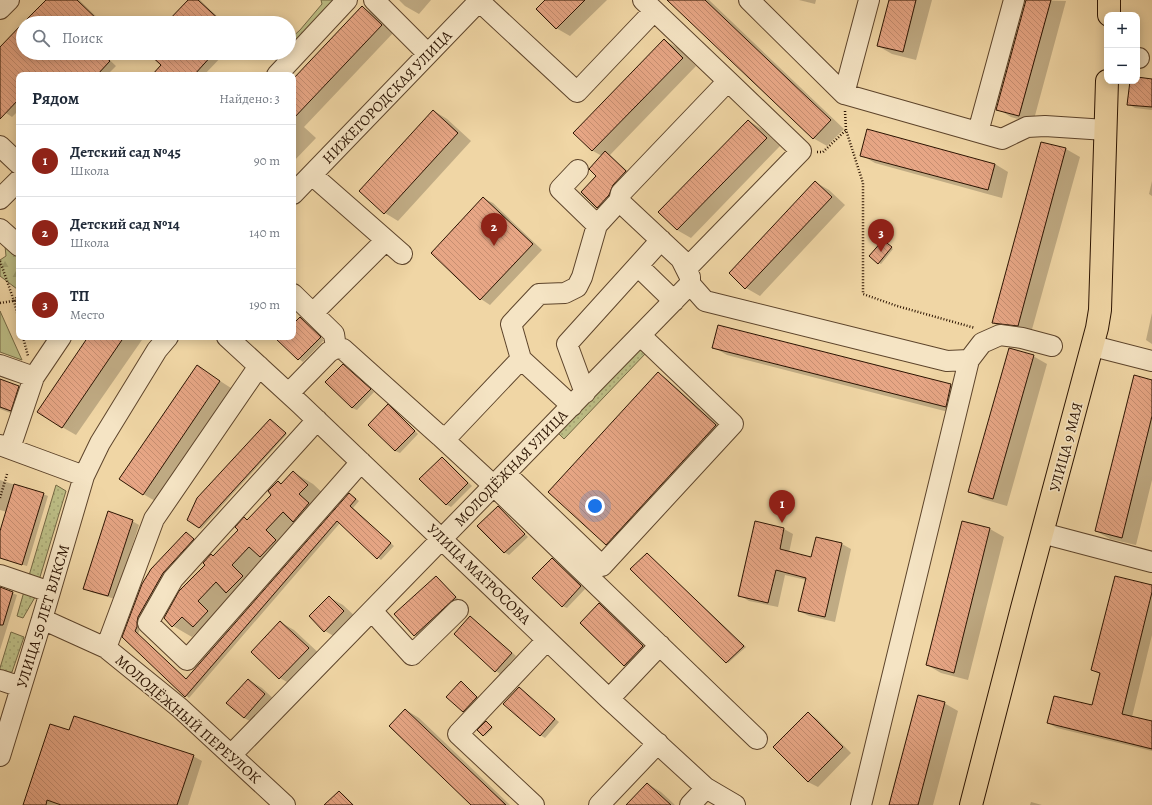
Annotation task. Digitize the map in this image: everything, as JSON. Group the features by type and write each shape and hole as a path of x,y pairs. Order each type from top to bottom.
{"main road":[{"path":"1109,0 1109,12"},
{"name":"УЛИЦА 9 МАЯ","path":"971,805 1042,533 1093,346 1100,310 1107,84"}],"street":[{"path":"0,9 9,0"},
{"path":"296,55 347,0"},
{"path":"374,0 428,54"},
{"path":"479,0 577,92 649,5 801,151"},
{"name":"НИЖЕГОРОДСКАЯ УЛИЦА","path":"296,191 479,0"},
{"path":"749,0 844,94 1002,139 1027,127 1046,126 1106,130"},
{"path":"844,94 869,0"},
{"path":"978,132 1014,0"},
{"path":"280,72 291,60"},
{"path":"578,400 521,359 511,324 539,294 565,293 578,288 597,224 619,201 621,193 728,81"},
{"path":"0,146 16,161"},
{"name":"МОЛОДЁЖНАЯ УЛИЦА","path":"231,755 641,336 674,301 688,276 801,151"},
{"path":"578,170 560,189 597,224"},
{"path":"312,175 402,254"},
{"path":"0,199 16,183"},
{"path":"619,201 681,259 688,276 705,301 946,361 970,360"},
{"path":"0,229 16,243"},
{"path":"313,313 386,240"},
{"path":"578,400 567,344 661,240"},
{"path":"638,266 674,301"},
{"path":"296,297 334,334 336,348"},
{"path":"861,805 970,360 982,343 1000,335 1022,338 1052,346"},
{"path":"289,393 329,352 336,348 342,349 440,436 500,480 602,566 733,424 641,336"},
{"path":"59,340 34,377 5,447 84,476 100,443 157,350 165,340"},
{"name":"УЛИЦА МАТРОСОВА","path":"230,340 289,393 609,699 706,788 736,805"},
{"path":"1093,346 1152,361"},
{"path":"440,436 449,435 521,359"},
{"path":"0,365 34,377"},
{"path":"106,648 154,519 259,366"},
{"path":"317,420 173,579 148,623 187,660 361,462"},
{"name":"УЛИЦА 50 ЛЕТ ВЛКСМ","path":"0,756 22,687 84,476"},
{"path":"500,480 660,645 757,739"},
{"path":"1042,533 1152,562"},
{"path":"0,575 50,592"},
{"path":"372,611 412,655 458,610"},
{"name":"МОЛОДЁЖНЫЙ ПЕРЕУЛОК","path":"42,619 106,648 180,708 285,805"},
{"path":"534,805 458,734 547,640"},
{"path":"609,699 660,645"},
{"path":"0,680 22,687"},
{"path":"599,805 658,743"},
{"path":"690,805 706,788"}],"path":[{"path":"844,94 846,130 864,183 863,294 897,306 1000,335"},
{"path":"801,151 823,152 846,130"},
{"path":"0,261 16,309"},
{"path":"0,303 14,301 16,298"},
{"path":"0,498 7,474"}],"green space":[{"path":"321,0 342,0 296,47 296,34 322,4"},
{"path":"5,246 16,252 16,288 0,276 0,260 6,256"},
{"path":"0,311 22,360 0,352"},
{"path":"639,346 646,353 564,439 556,431"},
{"path":"56,485 66,491 40,577 37,581 28,579"},
{"path":"25,588 38,592 23,618 17,616"},
{"path":"11,632 24,637 12,672 0,674 0,668"}],"building":[{"path":"46,0 77,0 94,16 30,16"},
{"path":"188,0 198,0 215,16 173,16"},
{"path":"545,0 585,0 556,29 536,9"},
{"path":"667,0 705,0 831,120 813,139"},
{"path":"889,0 916,0 903,52 877,46"},
{"path":"1026,0 1051,0 1019,116 996,110"},
{"path":"362,6 382,25 296,116 296,76"},
{"path":"16,30 16,60 110,61 100,72 16,72 16,102 0,119 0,47"},
{"path":"664,39 683,58 592,151 573,133"},
{"path":"156,60 208,60 197,72 155,72 161,65"},
{"path":"1140,77 1152,79 1152,107 1127,105 1130,84 1140,84"},
{"path":"433,110 458,133 384,214 359,191"},
{"path":"748,120 767,138 677,230 658,212"},
{"path":"867,129 995,164 988,190 860,156"},
{"path":"1041,142 1066,148 1018,326 992,323"},
{"path":"605,151 626,171 613,185 609,195 597,208 581,192 596,176 589,169"},
{"path":"815,181 832,197 745,289 729,273"},
{"path":"483,197 533,244 480,300 431,253"},
{"path":"883,240 892,247 878,264 869,256"},
{"path":"300,317 321,337 298,360 277,340 296,340 296,321"},
{"path":"718,325 951,384 946,407 712,348"},
{"path":"86,340 122,340 62,428 37,412"},
{"path":"1009,348 1034,355 993,499 968,492"},
{"path":"343,364 371,389 352,408 325,382"},
{"path":"197,365 220,381 143,495 119,479"},
{"path":"658,372 716,425 606,545 548,492"},
{"path":"1134,375 1152,380 1152,416 1122,538 1095,531"},
{"path":"0,379 19,386 11,411 0,407"},
{"path":"388,404 415,431 395,451 368,425"},
{"path":"270,419 286,433 199,528 187,520 197,498"},
{"path":"442,457 468,483 446,505 419,479"},
{"path":"293,471 308,485 299,494 309,503 293,522 283,512 266,530 276,540 260,557 249,547 232,565 243,576 226,593 216,582 198,601 208,611 193,627 182,617 172,627 164,618 179,591 205,565 203,563 211,554 213,556 238,530 235,527 244,517 247,520 271,495 268,491 278,481 281,484"},
{"path":"14,484 44,493 22,565 0,558 0,531"},
{"path":"349,493 356,499 350,506 391,543 377,559 337,521 185,697 122,637 142,584 151,569 186,532 194,539 163,573 138,617 135,631 186,679"},
{"path":"498,506 525,534 504,553 477,526"},
{"path":"108,511 133,520 108,596 83,589"},
{"path":"755,521 784,528 780,549 811,557 816,537 842,543 825,617 798,611 806,578 776,570 768,603 738,596"},
{"path":"962,521 990,528 954,673 926,665"},
{"path":"647,553 744,646 726,663 630,569"},
{"path":"552,558 581,586 562,607 532,578"},
{"path":"436,576 456,597 414,636 394,614"},
{"path":"1115,576 1152,585 1152,592 1122,714 1152,721 1152,749 1047,723 1054,696 1092,705 1100,673 1091,670"},
{"path":"0,587 13,592 3,625 0,625"},
{"path":"329,596 344,611 324,632 309,616"},
{"path":"599,603 643,646 624,666 580,623"},
{"path":"470,616 512,653 495,672 454,634"},
{"path":"280,621 309,648 279,679 251,652"},
{"path":"248,679 265,694 244,718 226,703"},
{"path":"461,681 477,697 463,712 446,697"},
{"path":"519,687 555,719 540,736 503,704"},
{"path":"918,695 945,702 918,805 889,805"},
{"path":"405,709 506,805 471,805 389,726"},
{"path":"808,712 843,747 808,782 773,747"},
{"path":"74,716 194,755 177,805 61,805 47,800 46,805 23,805 50,724 69,730"},
{"path":"486,721 492,727 483,736 477,730"},
{"path":"647,783 671,805 626,805"},
{"path":"339,791 353,805 324,805"}],"place":[{"name":"Детский сад №14","path":"494,246"},
{"name":"ТП","path":"881,252"},
{"name":"Детский сад №45","path":"782,523"}]}
